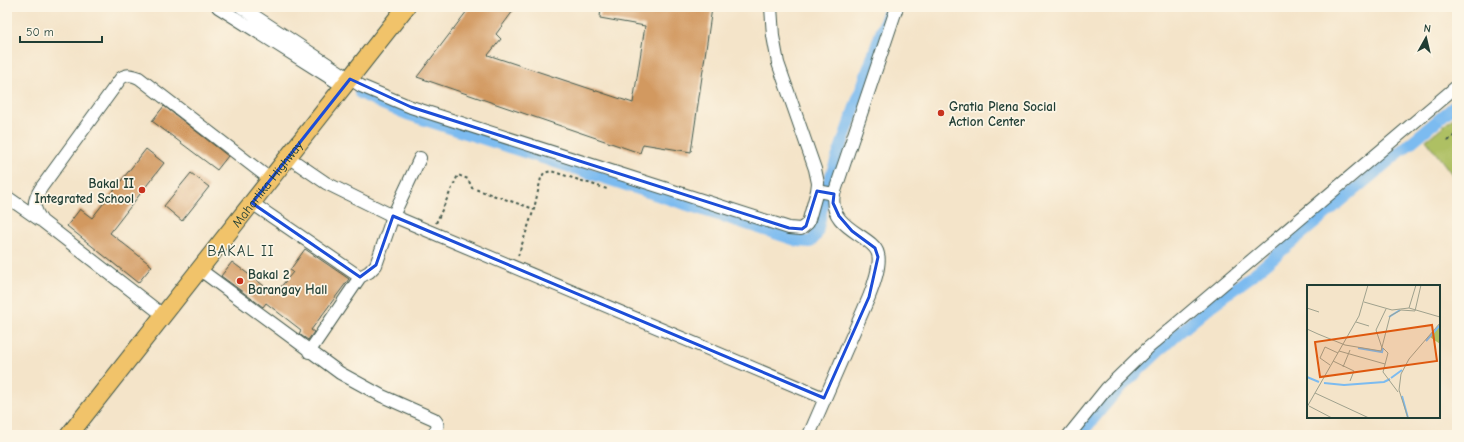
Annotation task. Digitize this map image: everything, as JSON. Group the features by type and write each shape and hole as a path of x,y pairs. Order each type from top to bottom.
{"highway":[{"name":"Maharlika Highway","path":"69,435 406,7"}],"street":[{"path":"218,7 346,82 365,88 411,107 789,228 801,229 806,226 812,211 818,183 815,169 781,75 773,36 771,7"},
{"path":"241,7 346,82"},
{"path":"809,435 869,297 875,275 878,252 875,248 852,231 838,216 834,206 834,194 897,7"},
{"path":"42,221 37,213 35,205 38,192 119,80 125,75 139,78 270,179"},
{"path":"1069,435 1107,388 1148,348 1457,86"},
{"path":"288,157 326,183 393,216 824,398"},
{"path":"309,352 360,276 373,270 376,265 393,216 420,158"},
{"path":"817,191 834,194"},
{"path":"7,196 42,221 164,315"},
{"path":"252,203 360,276"},
{"path":"199,269 309,352 351,380 434,419 438,426 433,435"}],"path":[{"path":"1448,141 1457,133"},
{"path":"514,267 534,209 541,178 544,173 548,171 608,189"},
{"path":"432,232 458,175 468,179 472,188 534,209"}],"highlighted area":[{"path":"350,79 411,107 789,228 802,229 806,226 817,191 834,194 833,203 839,216 852,231 875,248 878,257 869,297 824,398 393,216 376,265 360,277 252,203"}],"green space":[{"path":"1457,115 1457,181 1426,140"}],"building":[{"path":"470,7 516,7 496,34 501,39 488,55 633,103 645,26 600,18 601,7 712,8 691,152 643,144 640,153 417,77"},
{"path":"164,106 228,156 217,170 152,121"},
{"path":"146,149 164,163 110,233 152,266 138,283 67,226 80,209 92,218"},
{"path":"191,173 209,187 182,221 164,206"},
{"path":"305,249 349,279 311,330 314,332 308,340 299,334 301,330 266,303 263,307 221,276 232,262 275,294 293,272 290,270"}],"waterway":[{"path":"230,7 256,24"},
{"path":"827,187 890,7"},
{"path":"360,93 407,114 799,241 810,242 815,237 824,197"},
{"path":"1080,435 1114,394 1174,337 1211,306 1249,278 1457,104"}],"place":[{"name":"Gratia Plena Social Action Center","path":"941,113"},
{"name":"Bakal II Integrated School","path":"142,190"},
{"name":"Bakal 2 Barangay Hall","path":"240,281"}],"district":[{"name":"BAKAL II","path":"241,251"}]}
